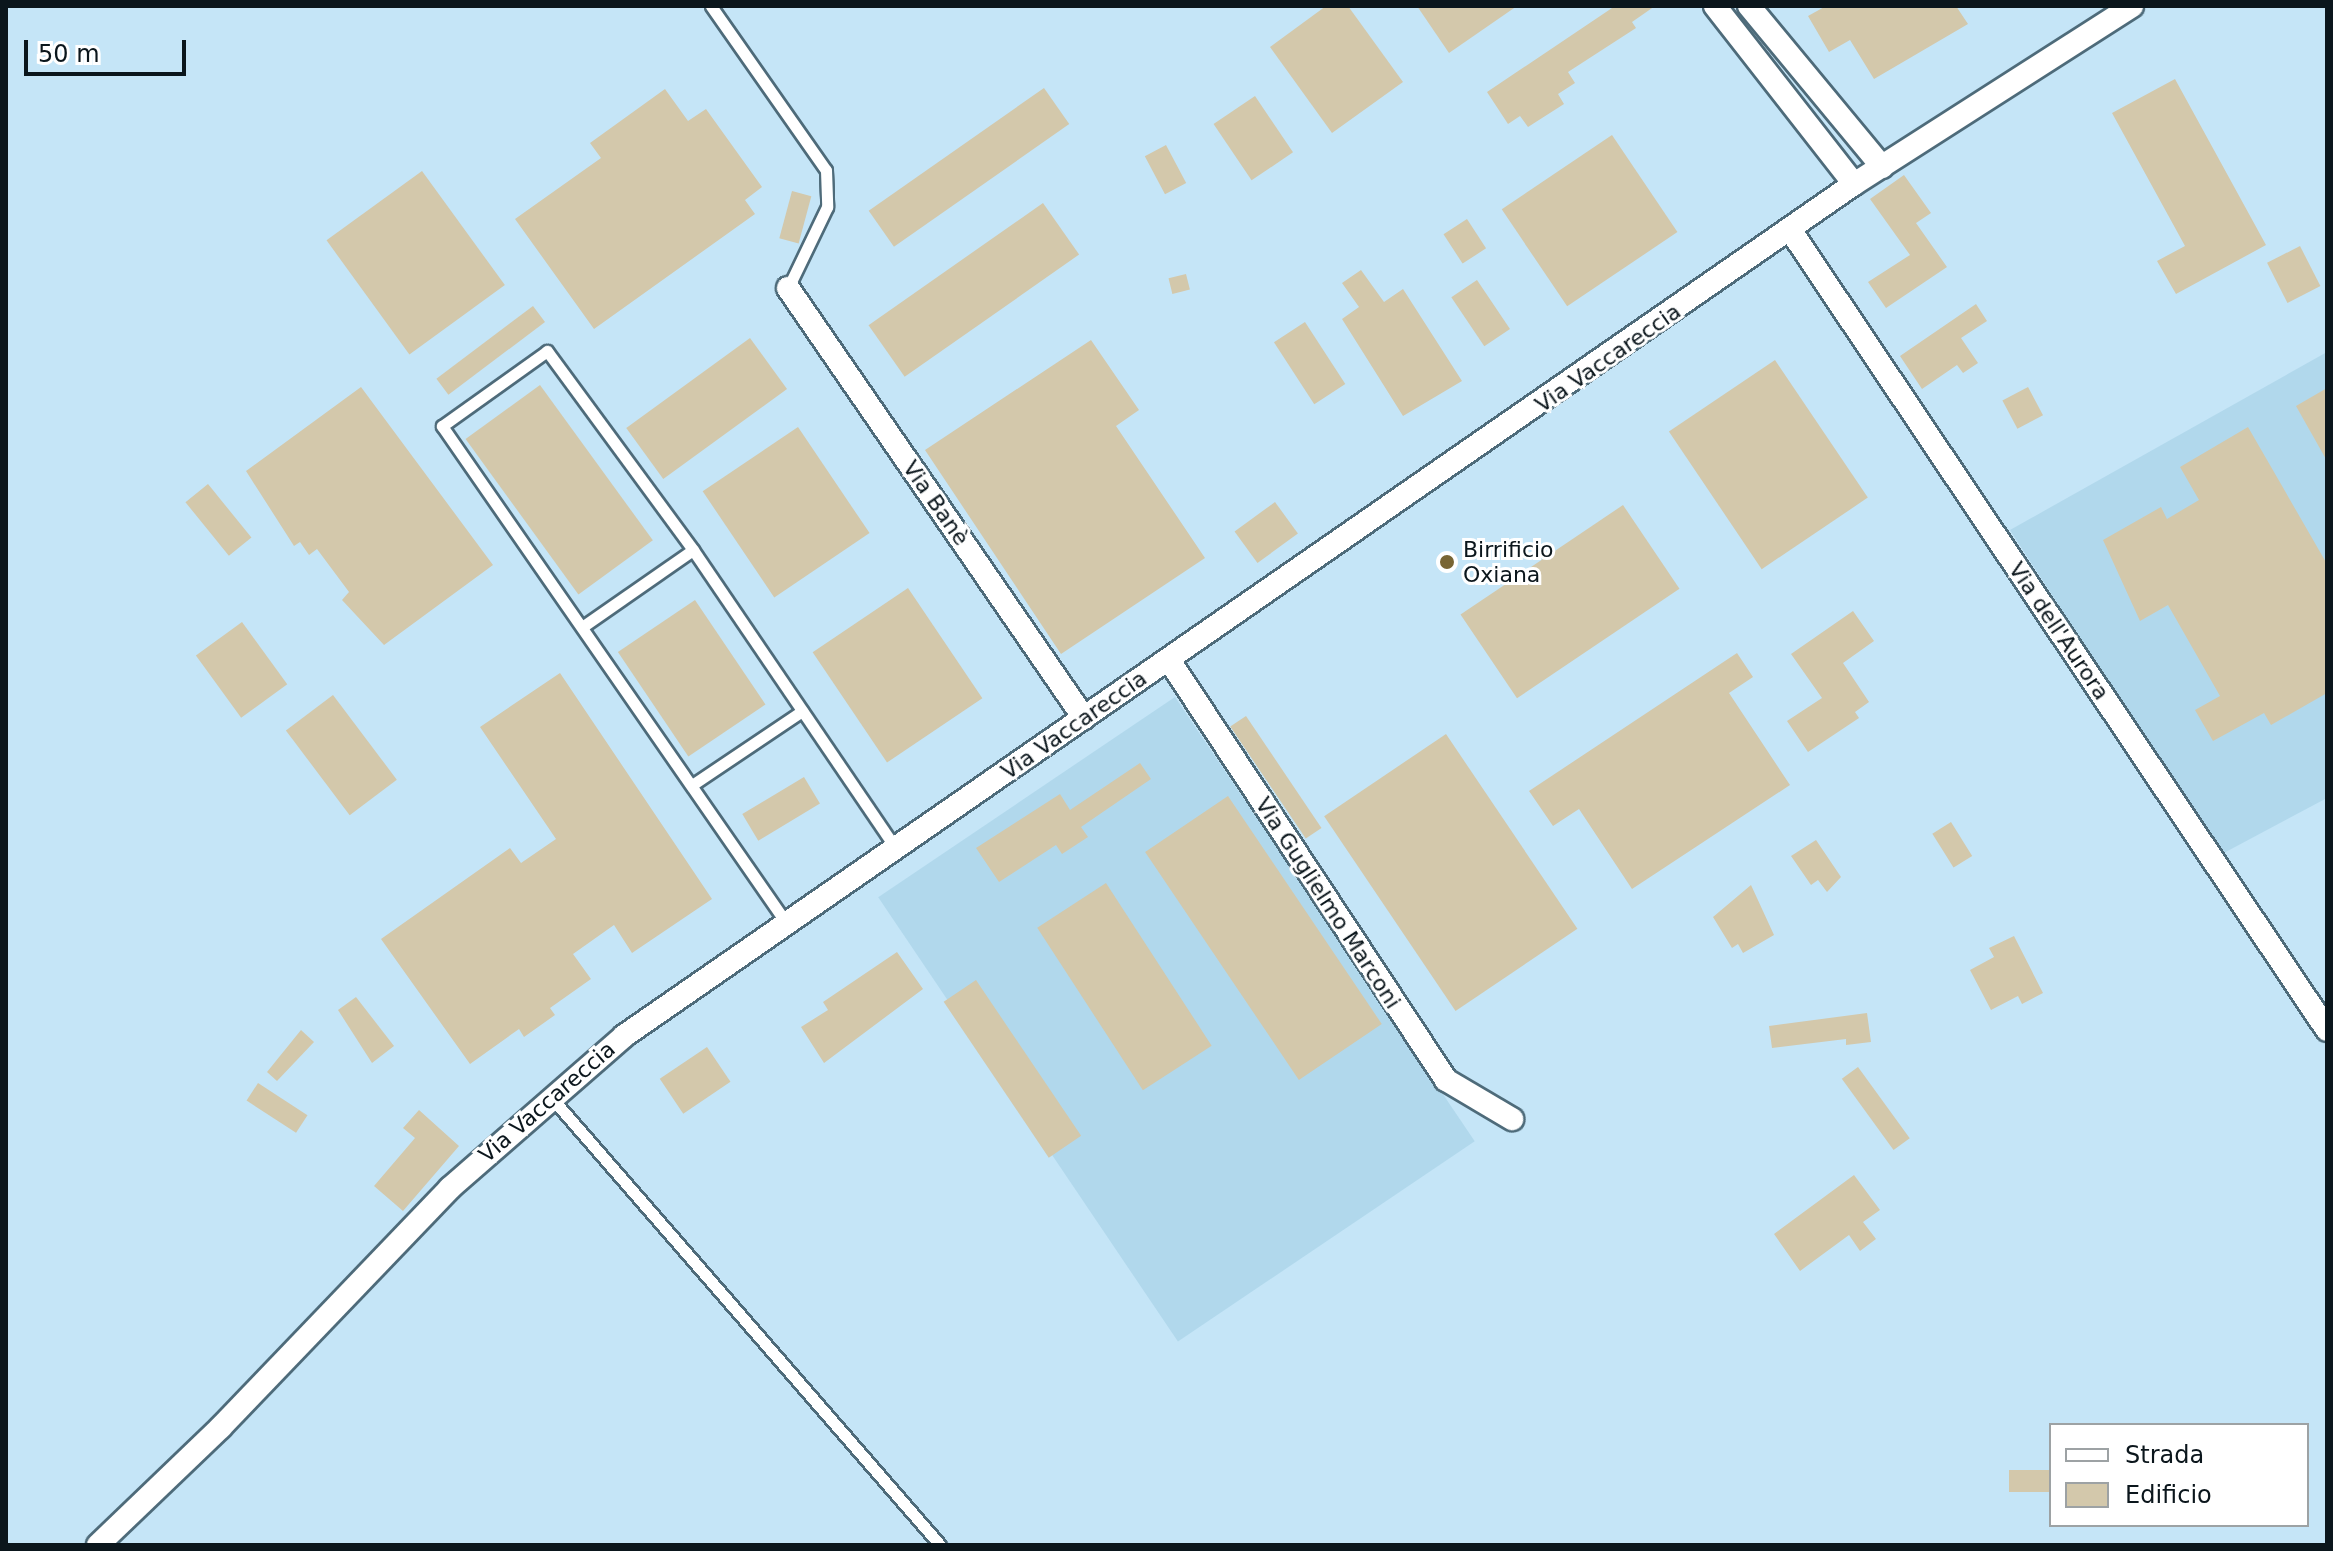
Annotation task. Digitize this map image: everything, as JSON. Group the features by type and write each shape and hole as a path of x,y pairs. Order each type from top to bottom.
{"street":[{"path":"1715,6 1854,184"},
{"path":"1749,6 1882,167"},
{"name":"Via Vaccareccia","path":"98,1545 221,1427 426,1212 550,1096 624,1036 1791,231 1854,184 2132,6"},
{"name":"Via dell'Aurora","path":"1791,231 2327,1030"},
{"name":"Via Banè","path":"788,288 1084,718"},
{"name":"Via Guglielmo Marconi","path":"1169,660 1446,1080 1512,1119"}],"lane":[{"path":"711,6 826,170 827,207 788,288"},
{"path":"787,924 695,783 442,426 547,351 693,550 895,847"},
{"path":"585,625 693,550"},
{"path":"695,783 802,711"},
{"path":"550,1096 940,1545"}],"shaded area":[{"path":"2327,352 2327,798 2220,855 2010,530"},
{"path":"1175,697 1475,1141 1178,1342 878,897"}],"building":[{"path":"1326,6 1348,6 1403,82 1332,133 1270,47"},
{"path":"1417,6 1517,6 1449,53"},
{"path":"1615,6 1655,6 1632,22 1636,28 1568,72 1575,83 1558,94 1564,104 1528,127 1520,116 1508,124 1487,92"},
{"path":"1826,6 1956,6 1968,24 1874,79 1850,40 1829,52 1808,16"},
{"path":"2175,79 2266,245 2176,294 2157,261 2185,246 2112,113"},
{"path":"1044,88 1069,124 894,247 869,211"},
{"path":"665,89 688,121 706,109 762,187 745,200 755,214 594,329 515,219 601,158 590,143"},
{"path":"1255,96 1293,152 1252,180 1214,124"},
{"path":"1612,135 1677,232 1567,306 1502,209"},
{"path":"1166,145 1186,183 1165,194 1145,156"},
{"path":"422,171 505,285 409,354 327,240"},
{"path":"1904,175 1931,213 1916,223 1947,267 1886,308 1868,282 1910,255 1870,199"},
{"path":"792,191 811,196 799,244 779,238"},
{"path":"1043,203 1079,255 905,377 869,325"},
{"path":"1467,219 1486,248 1463,264 1444,234"},
{"path":"2300,246 2320,286 2287,303 2267,263"},
{"path":"1361,270 1384,302 1403,289 1462,381 1403,416 1342,319 1359,307 1342,283"},
{"path":"1186,274 1190,290 1172,294 1169,278"},
{"path":"1477,280 1510,329 1484,346 1451,297"},
{"path":"1976,304 1987,321 1961,338 1978,363 1963,373 1957,365 1922,389 1900,356"},
{"path":"533,306 545,322 448,395 436,379"},
{"path":"1305,322 1345,384 1314,404 1274,342"},
{"path":"750,338 787,389 663,479 626,428"},
{"path":"1091,340 1139,410 1116,426 1205,558 1061,654 925,450"},
{"path":"1775,360 1868,498 1762,569 1669,432"},
{"path":"540,385 653,540 578,594 466,439"},
{"path":"361,387 493,565 384,645 342,600 349,592 317,549 309,555 300,542 294,546 246,471"},
{"path":"2028,387 2043,415 2017,429 2002,401"},
{"path":"2327,388 2327,461 2296,406"},
{"path":"798,427 870,533 774,597 703,491"},
{"path":"2248,427 2327,564 2327,693 2271,725 2264,713 2213,741 2195,710 2220,696 2168,605 2140,621 2103,540 2161,507 2167,519 2199,500 2180,467"},
{"path":"208,484 251,538 229,556 185,502"},
{"path":"1275,502 1298,534 1257,563 1235,531"},
{"path":"1623,505 1679,589 1517,698 1461,615"},
{"path":"908,588 982,698 887,763 813,652"},
{"path":"695,600 765,704 688,756 618,652"},
{"path":"1853,611 1874,641 1843,663 1869,702 1855,712 1859,718 1808,752 1787,721 1822,698 1791,654"},
{"path":"242,622 287,684 241,718 196,656"},
{"path":"1737,653 1753,677 1729,693 1790,785 1632,889 1579,809 1553,826 1529,791"},
{"path":"560,673 712,899 632,953 614,925 573,954 591,979 550,1008 555,1015 524,1037 519,1029 470,1064 381,939 510,848 521,863 556,839 480,727"},
{"path":"333,695 397,780 350,815 286,731"},
{"path":"1246,716 1321,828 1306,839 1230,727"},
{"path":"1446,734 1577,929 1456,1011 1324,816"},
{"path":"1140,763 1151,779 1081,827 1088,837 1062,854 1056,845 999,882 976,848 1060,794 1070,810"},
{"path":"804,777 820,804 758,841 742,814"},
{"path":"1228,796 1382,1024 1299,1080 1145,852"},
{"path":"1951,822 1972,856 1954,868 1932,834"},
{"path":"1816,840 1841,877 1827,892 1818,880 1811,885 1791,856"},
{"path":"1106,883 1212,1046 1143,1090 1037,928"},
{"path":"1751,885 1774,935 1743,953 1738,944 1732,948 1713,917"},
{"path":"2014,936 2043,993 2022,1004 2018,996 1991,1010 1970,970 1994,957 1989,948"},
{"path":"897,952 923,989 824,1063 801,1027 828,1010 823,1002"},
{"path":"976,980 1081,1136 1049,1158 944,1002"},
{"path":"356,997 394,1046 372,1063 338,1010"},
{"path":"1867,1013 1871,1042 1846,1045 1846,1039 1772,1048 1769,1026"},
{"path":"301,1030 314,1042 277,1081 267,1072"},
{"path":"707,1047 730,1082 683,1114 660,1079"},
{"path":"1858,1067 1910,1138 1894,1150 1842,1079"},
{"path":"258,1083 307,1115 296,1133 247,1101"},
{"path":"419,1110 459,1146 403,1211 374,1186 415,1138 403,1128"},
{"path":"1854,1175 1880,1210 1863,1222 1876,1239 1860,1251 1849,1235 1800,1271 1774,1234"},
{"path":"2009,1470 2049,1470 2049,1492 2009,1492"}],"place":[{"name":"Birrificio Oxiana","path":"1447,562"}]}
